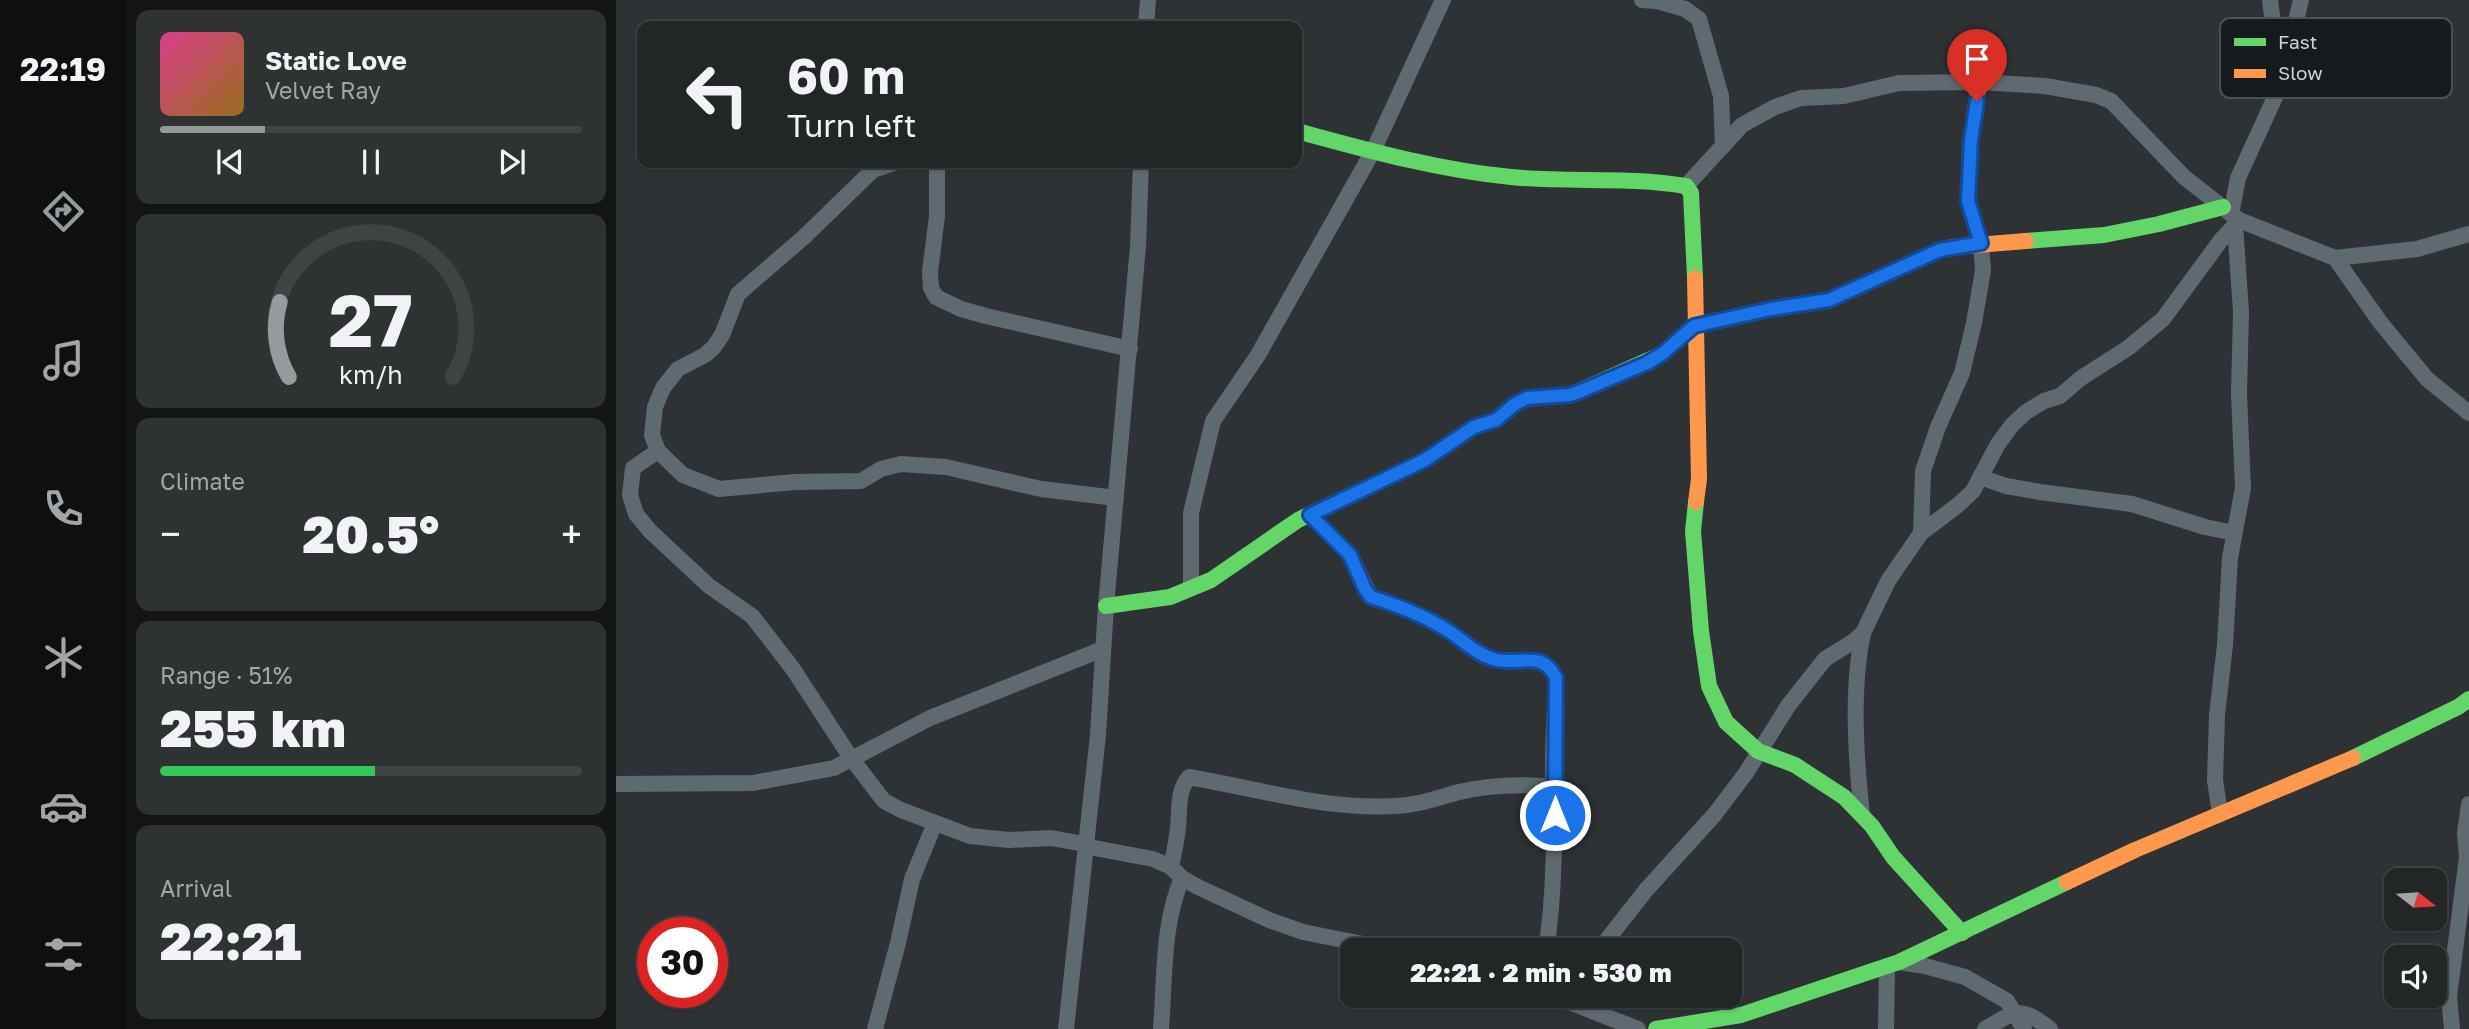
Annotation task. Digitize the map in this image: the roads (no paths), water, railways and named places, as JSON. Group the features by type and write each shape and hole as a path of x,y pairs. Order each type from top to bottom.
{"street":[{"path":"1146,21 1147,0"},
{"path":"1191,588 1191,513 1213,421 1258,355 1373,151 1443,0"},
{"path":"1642,0 1685,9 1699,19 1721,96 1723,146"},
{"path":"2270,0 2272,18"},
{"path":"2297,18 2301,0"},
{"path":"1686,186 1742,125 1775,107 1801,99 1844,96 1899,83 1979,82 2045,86 2096,95 2111,101 2184,177 2232,216 2335,258 2417,249 2469,234"},
{"path":"1921,533 1923,471 1938,427 1962,373 1983,270 1981,243 1968,201 1971,140 1979,82"},
{"path":"2220,814 2215,780 2217,715 2225,645 2230,558 2243,488 2238,394 2241,311 2232,216 2238,178 2275,98"},
{"path":"1302,132 1431,166 1513,177 1614,177 1666,181 1686,186 1691,193 1693,229 1699,479 1693,531 1709,686 1726,722 1758,751 1795,765 1844,797 1872,826 1893,857 1962,933"},
{"path":"879,168 873,170 804,237 738,294 722,335 714,347 705,355 678,369 663,388 655,407 652,435 658,451 683,475 719,489 795,482 861,481 881,469 901,464 946,467 1041,489 1116,498"},
{"path":"937,168 937,216 930,272 931,288 936,297 961,309 1130,349"},
{"path":"1066,1029 1098,735 1106,606 1138,246 1141,168"},
{"path":"1106,606 1170,597 1211,580 1236,566 1298,520 1425,460 1474,427 1496,420 1515,404 1527,398 1570,395 1647,363 1662,354 1694,326 1771,309 1829,300 1940,250 1981,243 2104,235 2159,224 2232,216"},
{"path":"1862,815 1857,670 1863,633 1888,581 1921,533 1973,491 2012,425 2044,401 2060,396 2081,378 2128,348 2163,319 2221,240 2232,216"},
{"path":"2335,258 2380,322 2427,379 2469,413"},
{"path":"658,451 633,468 623,498 650,531 709,586 752,616 793,669 851,758 884,800 901,810 970,835 1009,840 1051,838 1153,859 1269,920 1303,932 1340,939"},
{"path":"1980,477 2006,486 2132,504 2204,527 2234,533"},
{"path":"1310,515 1350,555 1371,597 1442,626 1471,647 1494,659 1540,661 1550,666 1556,678 1553,760 1555,787 1552,893 1547,938"},
{"path":"1609,938 1646,890 1715,814 1788,706 1825,659 1863,633"},
{"path":"616,784 752,782 834,768 930,718 1103,649"},
{"path":"1656,1029 1741,1015 1893,964 2135,850 2352,758 2458,707 2469,699"},
{"path":"1161,1029 1166,939 1177,872 1179,799 1189,777 1339,806 1425,804 1460,792 1494,787 1555,787"},
{"path":"2452,1029 2449,997 2467,857 2465,833 2469,804"},
{"path":"875,1029 912,879 935,823"},
{"path":"1893,964 1925,966 1965,977 2007,1001 2024,1029"},
{"path":"1886,1029 1893,964"},
{"path":"1589,1008 1638,1029"},
{"path":"1985,1029 2014,1012 2032,1015 2050,1029"}]}
